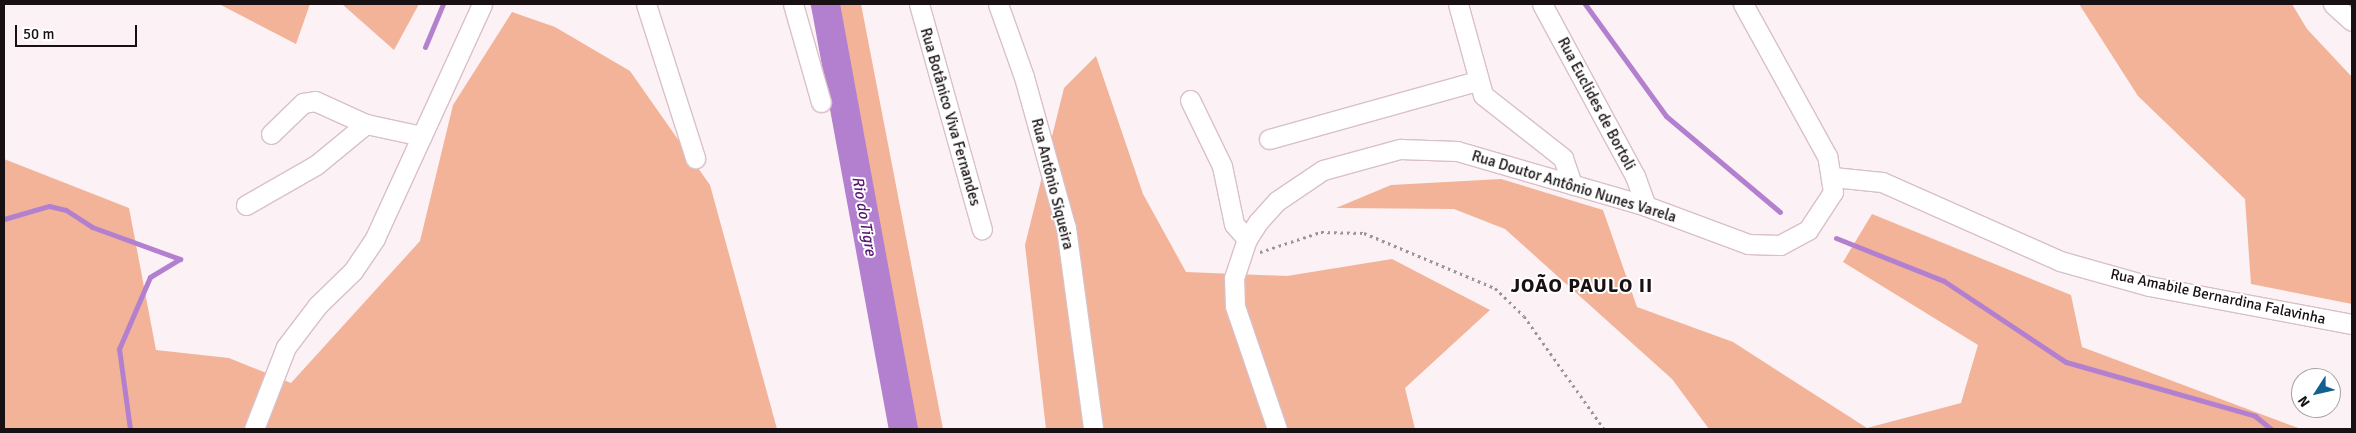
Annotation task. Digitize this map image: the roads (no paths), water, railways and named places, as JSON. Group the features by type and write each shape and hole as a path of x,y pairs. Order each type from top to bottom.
{"street":[{"path":"254,429 286,347 318,305 353,271 375,238 422,136 440,87 482,4"},
{"path":"646,4 695,158"},
{"path":"793,4 821,102"},
{"name":"Rua Botânico Viva Fernandes","path":"919,4 982,229"},
{"name":"Rua Antônio Siqueira","path":"998,4 1024,77 1066,228 1093,429"},
{"path":"1458,4 1477,81 1483,95 1563,158 1572,184"},
{"name":"Rua Euclides de Bortoli","path":"1542,4 1635,176 1646,206"},
{"name":"Rua Doutor Antônio Nunes Varela","path":"1277,429 1235,306 1238,263 1247,239 1277,201 1323,170 1400,149 1457,152 1646,206 1748,244 1780,245 1808,230 1822,213 1833,192 1827,156 1743,4"},
{"path":"2333,4 2352,21"},
{"path":"1269,140 1477,81"},
{"path":"1190,100 1222,166 1234,224 1247,239"},
{"path":"271,134 303,103 315,101 366,124 422,136"},
{"path":"246,206 316,166 366,124"},
{"name":"Rua Amabile Bernardina Falavinha","path":"1832,177 1882,182 2060,261 2149,286 2352,324"}],"waterway":[{"path":"425,47 443,4"},
{"name":"Rio do Tigre","path":"825,4 903,429"},
{"path":"1585,4 1666,116 1780,212"},
{"path":"4,219 49,206 66,210 92,227 180,259"},
{"path":"1836,238 1944,281 2066,362 2255,416 2271,429"},
{"path":"130,429 119,349 150,277 180,259"}],"district":[{"name":"JOÃO PAULO II","path":"1582,285"}]}
